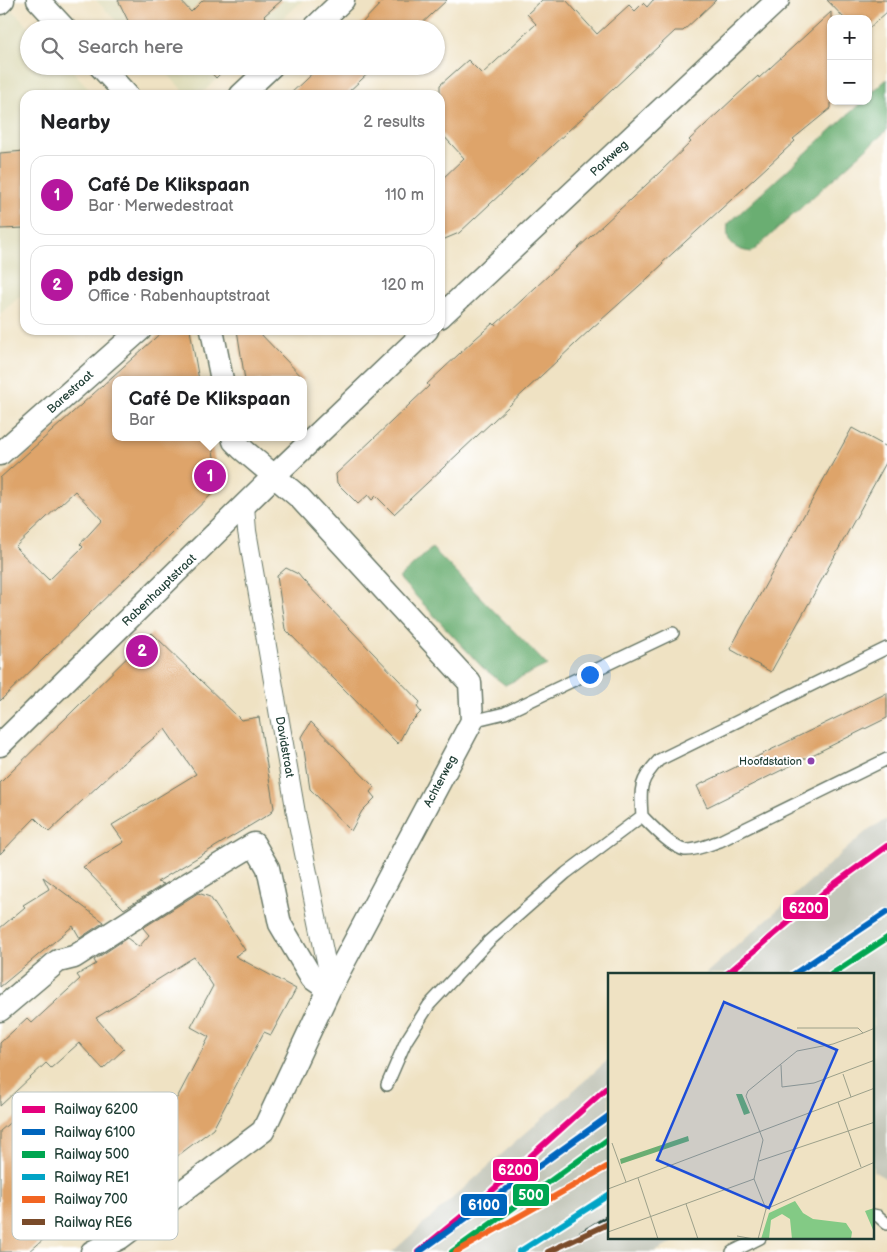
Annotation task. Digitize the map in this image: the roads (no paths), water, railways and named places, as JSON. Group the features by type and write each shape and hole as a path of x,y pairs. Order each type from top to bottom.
{"street":[{"path":"0,3 3,0"},
{"path":"38,0 57,20"},
{"path":"322,20 343,0"},
{"name":"Parkweg","path":"445,312 778,0"},
{"path":"108,75 122,90"},
{"path":"247,90 263,75"},
{"name":"Barestraat","path":"0,454 134,335"},
{"path":"213,335 221,376"},
{"path":"274,476 422,335"},
{"path":"234,441 300,498 470,683 472,721"},
{"name":"Rabenhauptstraat","path":"0,745 274,476"},
{"name":"Davidstraat","path":"245,506 247,531 295,809 330,988"},
{"name":"Achterweg","path":"178,1194 262,1131 330,988 472,721"},
{"path":"0,1010 58,962 74,957 254,844 268,868 280,924 312,978 330,988"},
{"name":"Achterweg","path":"92,1252 116,1240"}],"lane":[{"path":"472,721 505,713 673,633"},
{"path":"887,648 659,760 646,774 640,791 642,816 663,837 685,850 701,848 720,841 887,760"},
{"path":"386,1085 406,1041 429,1005 489,941 566,873 642,816"},
{"path":"874,1215 878,1216 887,1224"},
{"path":"732,1252 756,1240"}],"railway":[{"path":"551,1252 608,1217"}],"rail line":[{"name":"6200","path":"728,973 833,885 887,846"},
{"name":"6100","path":"796,973 887,912"},
{"name":"500","path":"834,973 887,938"},
{"name":"6200","path":"418,1252 484,1198 608,1087"},
{"name":"6100","path":"419,1252 608,1116"},
{"name":"500","path":"452,1252 608,1139"},
{"name":"700","path":"456,1252 608,1166"},
{"name":"RE1","path":"519,1252 608,1195"},
{"name":"RE6","path":"548,1252 608,1224"}],"place":[{"name":"Café De Klikspaan","path":"210,476"},
{"name":"pdb design","path":"142,651"},
{"name":"Hoofdstation","path":"811,761"}]}
